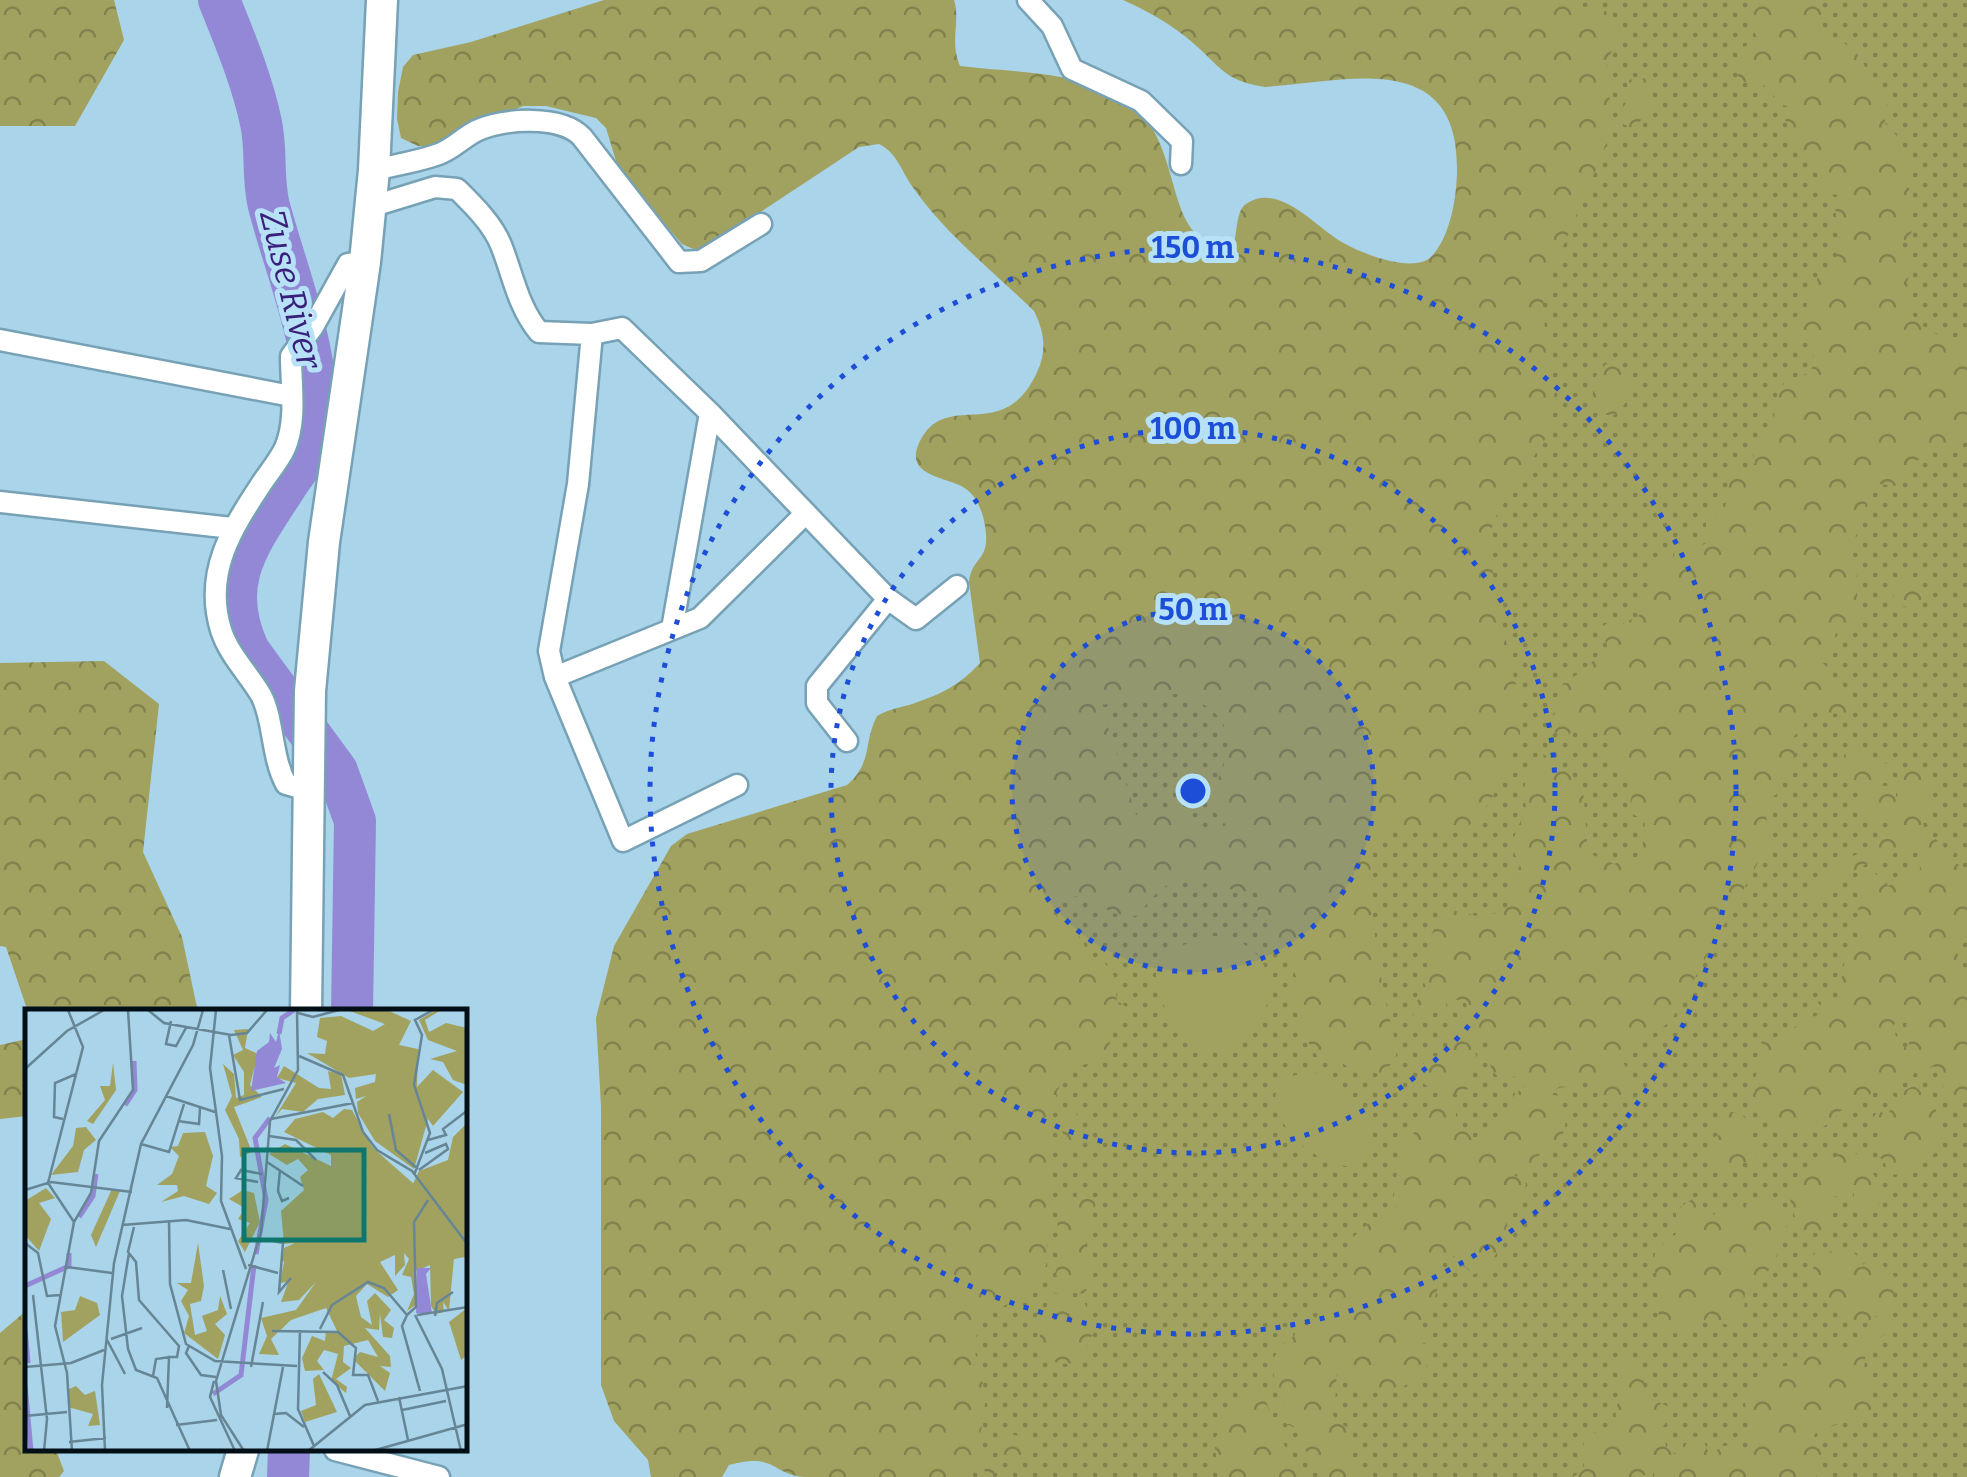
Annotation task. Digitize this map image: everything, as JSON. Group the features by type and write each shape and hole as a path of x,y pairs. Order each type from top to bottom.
{"street":[{"path":"306,1009 310,691 324,542 365,262 374,170 382,0"},
{"path":"1028,0 1052,26 1072,69 1141,101 1182,141 1180,164"},
{"path":"374,170 440,154 480,129 553,122 572,127 582,137 679,262 701,261 762,224"},
{"path":"370,207 435,187 457,188 499,241 525,316 539,332 592,334 622,328 710,413 888,599 916,619 957,586"},
{"path":"307,779 286,784 276,765 263,698 232,656 222,633 215,607 215,579 232,528 284,450 292,424 294,349 316,322 348,264 365,262"},
{"path":"316,322 356,337"},
{"path":"592,334 578,484 549,652 554,678 623,841 737,785"},
{"path":"0,340 291,396"},
{"path":"672,629 710,413"},
{"path":"0,502 232,528"},
{"path":"554,678 700,618 806,513"},
{"path":"847,741 817,703 817,686 888,599"},
{"path":"236,1477 242,1452"},
{"path":"342,1452 440,1477"}],"green space":[{"path":"0,0 114,0 124,40 75,126 0,126"},
{"path":"604,0 954,0 955,47 960,66 1046,74 1087,83 1126,101 1142,115 1163,151 1181,209 1201,237 1221,245 1235,239 1243,207 1258,198 1271,198 1296,209 1360,251 1413,263 1424,261 1439,247 1454,203 1457,169 1452,130 1439,104 1418,88 1392,80 1362,78 1265,87 1240,81 1176,29 1123,0 1571,0 1583,7 1599,5 1616,20 1618,38 1607,62 1612,132 1549,279 1542,309 1555,389 1550,431 1496,516 1488,538 1522,705 1517,744 1493,795 1473,822 1452,832 1400,828 1388,832 1372,857 1375,936 1396,1060 1380,1074 1348,1067 1338,1060 1319,1059 1303,1034 1303,1017 1288,995 1298,981 1257,911 1256,891 1187,881 1166,886 1137,916 1111,913 1096,901 1080,896 1060,907 1056,917 1064,917 1072,926 1092,961 1104,962 1114,976 1117,1001 1127,1007 1101,1060 1071,1070 1057,1091 1052,1113 1046,1265 1031,1287 986,1320 976,1337 975,1353 985,1404 977,1445 981,1446 985,1461 995,1457 999,1465 997,1472 988,1476 982,1467 973,1464 970,1477 804,1477 756,1461 729,1465 722,1477 651,1477 648,1460 614,1421 601,1385 601,1106 596,1018 614,946 671,846 687,834 847,785 861,769 877,716 948,689 980,663 969,582 985,546 983,515 968,490 920,468 916,451 933,425 946,418 994,412 1010,406 1025,393 1043,355 1040,326 1034,311 939,220 894,157 879,144 859,147 700,252 682,244 626,179 606,128 596,118 546,106 523,106 429,146 418,146 401,138 397,119 403,67 413,55 471,42","holes":["1176,694 1210,709 1224,725 1225,761 1210,799 1226,825 1218,828 1204,827 1171,811 1136,815 1101,705"]},
{"path":"1461,0 1967,0 1967,1477 904,1477 952,837 1516,222"},
{"path":"1753,0 1822,0 1822,44 1831,37 1848,45 1886,98 1885,123 1897,136 1899,148 1910,154 1912,165 1905,176 1912,232 1901,245 1913,268 1905,287 1907,305 1927,329 1967,342 1967,441 1958,447 1951,446 1944,454 1931,451 1928,458 1913,461 1911,476 1897,486 1869,483 1863,519 1850,550 1860,567 1856,583 1857,623 1854,631 1836,632 1833,645 1824,648 1819,662 1857,703 1853,713 1824,714 1804,708 1804,726 1794,736 1795,759 1778,793 1771,798 1773,815 1766,816 1771,839 1671,1021 1616,1052 1628,1073 1626,1097 1606,1097 1589,1083 1589,1071 1575,1085 1544,1091 1543,1102 1555,1094 1562,1105 1564,1131 1533,1166 1514,1175 1526,1184 1519,1201 1503,1210 1505,1235 1483,1273 1473,1274 1454,1256 1440,1256 1437,1289 1419,1333 1418,1347 1428,1342 1432,1353 1422,1377 1390,1393 1379,1388 1368,1390 1351,1382 1345,1368 1337,1372 1335,1402 1329,1412 1354,1440 1351,1460 1363,1469 1366,1477 1327,1477 1301,1445 1305,1438 1298,1429 1286,1424 1271,1362 1301,1322 1318,1331 1323,1346 1323,1314 1314,1308 1320,1298 1344,1282 1356,1281 1349,1275 1353,1256 1350,1240 1369,1223 1382,1224 1396,1208 1399,1154 1403,1144 1428,1118 1437,1098 1450,1099 1456,1109 1456,1120 1473,1139 1469,1155 1501,1124 1516,1092 1525,1089 1520,1079 1509,1074 1501,1079 1491,1070 1488,1042 1480,1035 1473,1045 1477,1059 1471,1070 1474,1084 1459,1096 1447,1090 1435,1092 1422,1082 1421,1066 1432,1056 1446,1056 1453,1042 1450,1029 1455,1019 1467,1013 1466,1003 1455,999 1446,1001 1447,1012 1433,1013 1425,1023 1414,1019 1412,1006 1420,998 1431,999 1423,980 1428,973 1428,950 1435,927 1442,913 1451,910 1486,918 1507,907 1513,874 1520,866 1511,845 1526,807 1523,793 1531,760 1542,754 1553,758 1583,789 1588,853 1614,864 1642,855 1645,821 1629,808 1633,790 1611,762 1609,740 1587,727 1575,730 1565,739 1552,730 1553,716 1561,706 1559,689 1608,649 1601,628 1610,621 1623,624 1641,614 1637,606 1652,594 1650,567 1659,561 1673,561 1677,538 1689,537 1700,547 1706,543 1706,520 1713,512 1724,516 1729,478 1734,469 1749,469 1755,463 1752,447 1773,429 1776,398 1785,382 1808,373 1815,363 1810,341 1797,344 1789,331 1793,320 1806,312 1808,296 1817,289 1817,276 1836,260 1835,207 1840,195 1828,194 1820,183 1820,170 1807,160 1794,141 1785,119 1794,107 1783,105 1763,85 1750,85 1738,78 1737,51 1757,39 1750,17"},
{"path":"1646,79 1652,88 1650,102 1636,130 1623,124 1621,110 1629,99 1627,81"},
{"path":"1606,364 1622,369 1627,382 1627,399 1615,415 1603,415 1591,407 1595,377"},
{"path":"1908,577 1919,581 1923,592 1919,603 1908,607 1897,603 1893,592 1897,581"},
{"path":"104,661 159,704 143,852 182,937 197,1009 27,1009 6,947 0,946 0,663"},
{"path":"1847,751 1866,752 1870,758 1893,766 1890,777 1875,778 1871,788 1891,785 1896,791 1894,806 1879,819 1868,818 1859,803 1863,790 1842,778 1841,760"},
{"path":"1915,767 1930,778 1931,788 1924,794 1931,810 1922,821 1926,832 1954,853 1952,860 1967,875 1967,938 1957,952 1962,965 1958,972 1967,973 1967,1097 1960,1100 1946,1095 1940,1074 1933,1066 1925,1073 1915,1067 1914,1074 1905,1081 1876,1089 1820,1128 1793,1130 1768,1118 1755,1095 1762,1052 1760,1036 1765,1030 1782,1039 1801,1021 1821,1014 1815,1002 1840,999 1847,957 1867,941 1858,909 1864,902 1863,893 1854,879 1864,871 1873,871 1888,886 1904,875 1919,872 1921,864 1912,843 1912,850 1905,854 1899,850 1881,853 1811,902 1827,875 1890,825 1889,819 1903,800 1899,780 1904,771","holes":["1904,1011 1911,1017 1906,1025 1910,1050 1898,1043 1893,1026"]},
{"path":"1207,936 1233,939 1252,950 1264,966 1269,986 1266,1006 1256,1026 1238,1042 1211,1053 1179,1030 1162,1002 1156,975 1168,954"},
{"path":"25,1039 25,1116 0,1119 0,1045"},
{"path":"1309,1072 1329,1076 1370,1113 1373,1145 1359,1163 1343,1166 1324,1159 1288,1130 1278,1112 1276,1095 1285,1081"},
{"path":"1914,1086 1933,1105 1946,1139 1921,1166 1905,1173 1887,1174 1885,1162 1879,1157 1877,1145 1881,1139 1873,1119 1877,1111 1887,1114 1891,1109 1885,1098 1892,1095 1899,1099 1901,1092"},
{"path":"1067,1111 1076,1113 1081,1127 1081,1145 1072,1148 1069,1160 1059,1158 1058,1144 1065,1139 1060,1125"},
{"path":"1729,1111 1745,1116 1745,1135 1759,1144 1759,1154 1750,1163 1733,1161 1723,1172 1713,1162 1710,1139 1719,1135 1729,1145 1733,1137 1723,1133 1720,1119"},
{"path":"1851,1150 1873,1166 1873,1174 1881,1184 1877,1190 1882,1198 1876,1213 1853,1203 1854,1194 1848,1187 1840,1196 1822,1198 1829,1204 1829,1226 1807,1234 1792,1208 1793,1185 1818,1162 1832,1163 1840,1151"},
{"path":"1090,1192 1096,1204 1082,1254 1095,1265 1092,1280 1084,1294 1066,1292 1055,1273 1064,1252 1057,1228 1059,1198 1067,1196 1075,1204 1077,1194"},
{"path":"1692,1199 1710,1217 1720,1210 1727,1214 1732,1206 1762,1199 1786,1214 1788,1225 1777,1238 1777,1255 1763,1280 1750,1282 1745,1290 1744,1319 1732,1326 1720,1323 1710,1313 1695,1331 1679,1334 1662,1331 1658,1319 1661,1293 1653,1263 1656,1250 1676,1234 1676,1210"},
{"path":"1834,1249 1843,1255 1854,1253 1861,1259 1860,1268 1867,1261 1877,1260 1895,1277 1893,1301 1884,1310 1892,1316 1886,1333 1866,1350 1864,1369 1874,1383 1869,1391 1871,1411 1828,1428 1818,1428 1814,1436 1824,1456 1816,1477 1654,1477 1654,1469 1641,1477 1573,1477 1585,1469 1583,1449 1589,1436 1593,1432 1610,1435 1617,1429 1622,1383 1618,1368 1626,1361 1639,1365 1645,1375 1648,1398 1667,1406 1668,1420 1659,1431 1666,1447 1674,1454 1682,1451 1691,1436 1702,1438 1710,1455 1723,1446 1736,1444 1744,1450 1750,1444 1744,1394 1754,1385 1762,1384 1774,1369 1841,1346 1859,1353 1863,1339 1882,1312 1867,1323 1848,1323 1840,1316 1839,1306 1808,1286 1813,1255 1818,1251 1825,1255"},
{"path":"1053,1293 1083,1299 1095,1329 1079,1363 1058,1364 1037,1346"},
{"path":"25,1312 25,1452 57,1452 64,1471 59,1477 0,1477 0,1333"},
{"path":"1250,1384 1261,1390 1298,1477 1219,1477 1214,1441 1233,1402"},
{"path":"1012,1435 1023,1436 1030,1447 1025,1459 1008,1458 999,1450 1001,1442"}],"waterway":[{"name":"Zuse River","path":"219,0 257,107 263,133 267,196 304,325 315,387 309,449 251,543 242,562 236,603 249,651 337,771 355,821 352,1009"},
{"name":"Zuse River","path":"288,1477 289,1452"}]}
